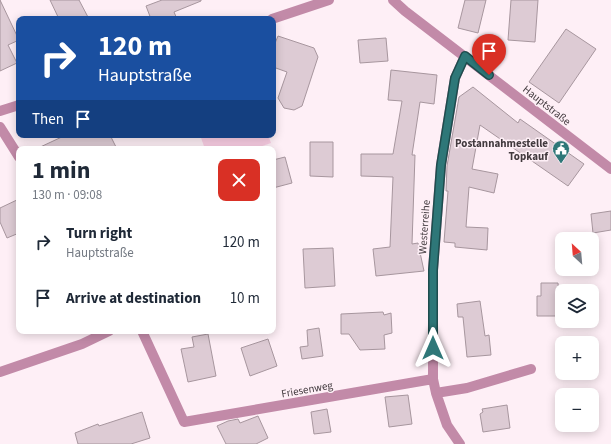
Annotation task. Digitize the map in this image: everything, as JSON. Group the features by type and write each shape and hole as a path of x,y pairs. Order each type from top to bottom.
{"street":[{"path":"276,18 329,0"},
{"name":"Hauptstraße","path":"393,0 405,11 611,169"},
{"name":"Westerreihe","path":"460,444 447,425 436,393 433,379 433,270 441,165 455,78 465,56"},
{"path":"0,111 16,106"},
{"path":"0,127 16,152"},
{"path":"0,372 82,344 103,334"},
{"name":"Friesenweg","path":"143,334 184,422 433,379"},
{"path":"436,393 467,388 531,369"}],"shaded area":[{"path":"201,138 269,138 271,143 262,146 204,146"}],"building":[{"path":"0,0 16,34 16,41 8,45 16,63 0,71"},
{"path":"50,0 79,0 87,16 58,16"},
{"path":"162,0 201,0 174,12 176,16 150,16 146,6"},
{"path":"465,0 486,0 478,33 458,28"},
{"path":"511,0 538,0 535,42 508,40"},
{"path":"566,29 596,49 559,103 529,82"},
{"path":"278,36 314,48 318,57 302,106 294,110 284,108 278,98 287,72 276,68 276,41"},
{"path":"386,38 388,61 360,63 358,40"},
{"path":"391,70 437,75 434,104 420,102 412,155 415,155 412,244 418,243 424,271 376,276 373,249 390,247 393,177 361,176 361,154 393,154 402,101 388,100"},
{"path":"473,87 518,123 520,119 584,164 568,186 480,125 472,169 498,174 494,193 469,187 466,227 488,228 487,250 455,247 455,243 444,242 448,191 446,191 447,166 459,97"},
{"path":"60,138 112,138 116,146 42,146"},
{"path":"310,142 333,142 333,177 310,176"},
{"path":"285,157 292,183 276,187 276,159"},
{"path":"16,200 16,234 7,238 0,222 0,208"},
{"path":"611,211 611,230 593,232 591,214"},
{"path":"333,248 335,286 305,288 303,249"},
{"path":"541,283 558,283 555,284 555,316 537,316 537,296 541,296"},
{"path":"480,301 485,336 489,335 491,355 467,357 463,317 458,317 457,304"},
{"path":"383,312 384,315 391,313 392,333 384,335 385,349 360,350 349,334 341,334 341,314"},
{"path":"319,328 323,356 302,359 300,347 308,346 307,330"},
{"path":"208,334 216,376 188,382 181,349 194,347 192,337"},
{"path":"268,339 277,366 250,376 241,348"},
{"path":"408,395 412,424 389,427 385,397"},
{"path":"507,405 510,428 483,432 480,414 483,412 482,409"},
{"path":"327,409 331,432 314,434 311,412"},
{"path":"142,412 150,438 131,444 78,444 75,433 98,424 99,426"},
{"path":"258,416 268,438 256,444 226,444 217,426 228,421 238,419 240,423"}],"place":[{"name":"Postannahmestelle Topkauf","path":"561,164"}],"route":[{"path":"433,348 433,270 441,165 455,78 465,56 489,75"}]}
